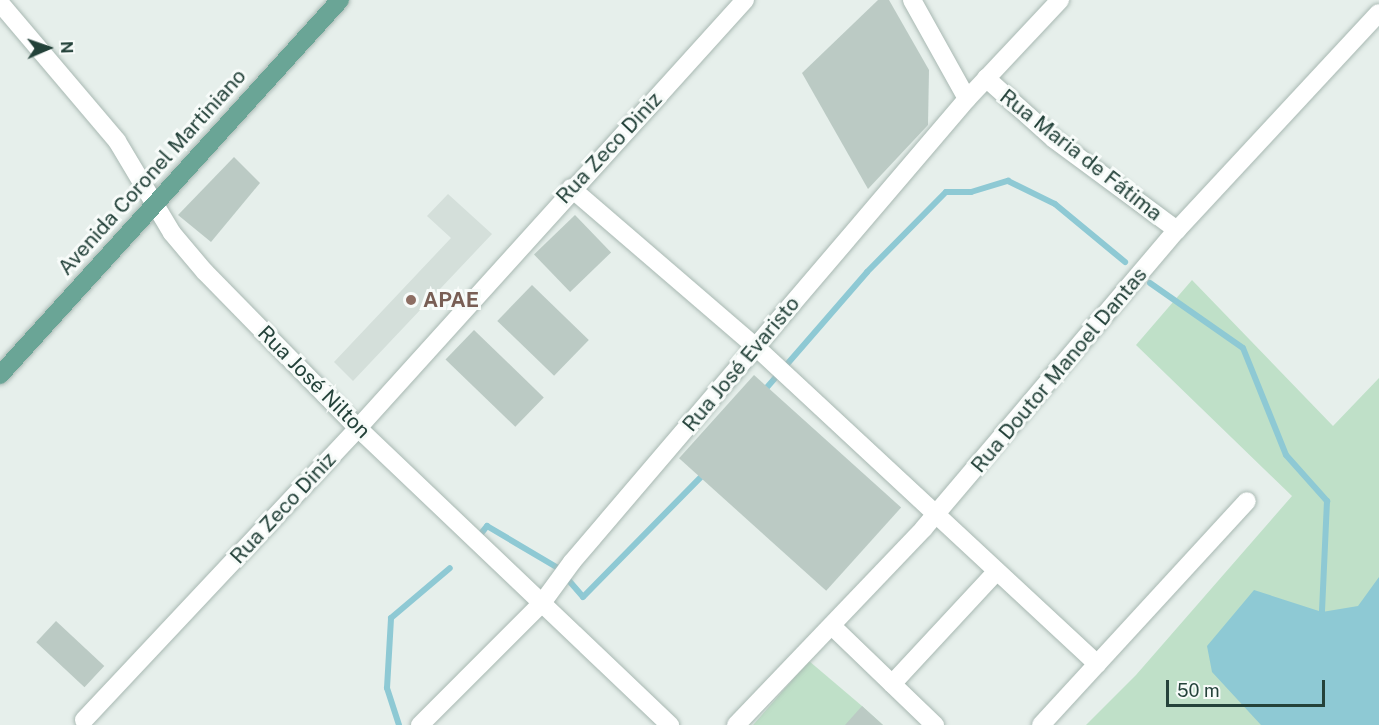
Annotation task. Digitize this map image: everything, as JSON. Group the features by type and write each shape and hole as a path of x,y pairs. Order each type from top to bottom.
{"main road":[{"name":"Avenida Coronel Martiniano","path":"0,375 154,201 340,0"}],"street":[{"name":"Rua Zeco Diniz","path":"84,720 358,428 571,188 745,0"},
{"name":"Rua Maria de Fátima","path":"912,0 967,99"},
{"name":"Rua José Evaristo","path":"420,725 542,603 967,99 1060,0"},
{"name":"Rua José Nilton","path":"6,8 117,141 172,233 205,272 358,428 670,725"},
{"name":"Rua Doutor Manoel Dantas","path":"736,725 935,516 1177,230 1379,13"},
{"name":"Rua Maria de Fátima","path":"986,78 1054,139 1177,230"},
{"path":"571,188 756,347 935,516 1097,664"},
{"path":"1041,725 1247,501"},
{"path":"892,684 996,572"},
{"path":"832,626 935,725"}],"shaded area":[{"name":"APAE","path":"448,194 492,234 353,381 334,362 451,238 427,216"}],"green space":[{"path":"1192,280 1333,426 1379,378 1379,725 1086,725 1136,675 1292,496 1136,345"},
{"path":"809,661 862,706 883,725 753,725"}],"water":[{"path":"1379,577 1379,725 1261,725 1212,672 1207,646 1254,590 1322,612 1358,606"}],"building":[{"path":"878,0 889,0 929,70 928,125 868,189 802,73"},
{"path":"234,157 260,183 211,242 178,215"},
{"path":"575,215 611,252 570,292 534,255"},
{"path":"532,285 589,340 554,376 497,321"},
{"path":"474,330 544,397 515,427 446,359"},
{"path":"754,375 901,507 826,591 679,458"},
{"path":"56,621 104,666 84,687 36,642"},
{"path":"862,706 883,725 845,725"}],"waterway":[{"path":"762,393 867,272 946,192 971,192 1008,181 1055,204 1125,262"},
{"path":"1150,283 1243,348 1286,455 1327,501 1322,612"},
{"path":"479,536 487,526 558,568 583,597 704,474"},
{"path":"399,725 387,688 391,618 450,568"}],"place":[{"name":"APAE","path":"411,300"}]}
